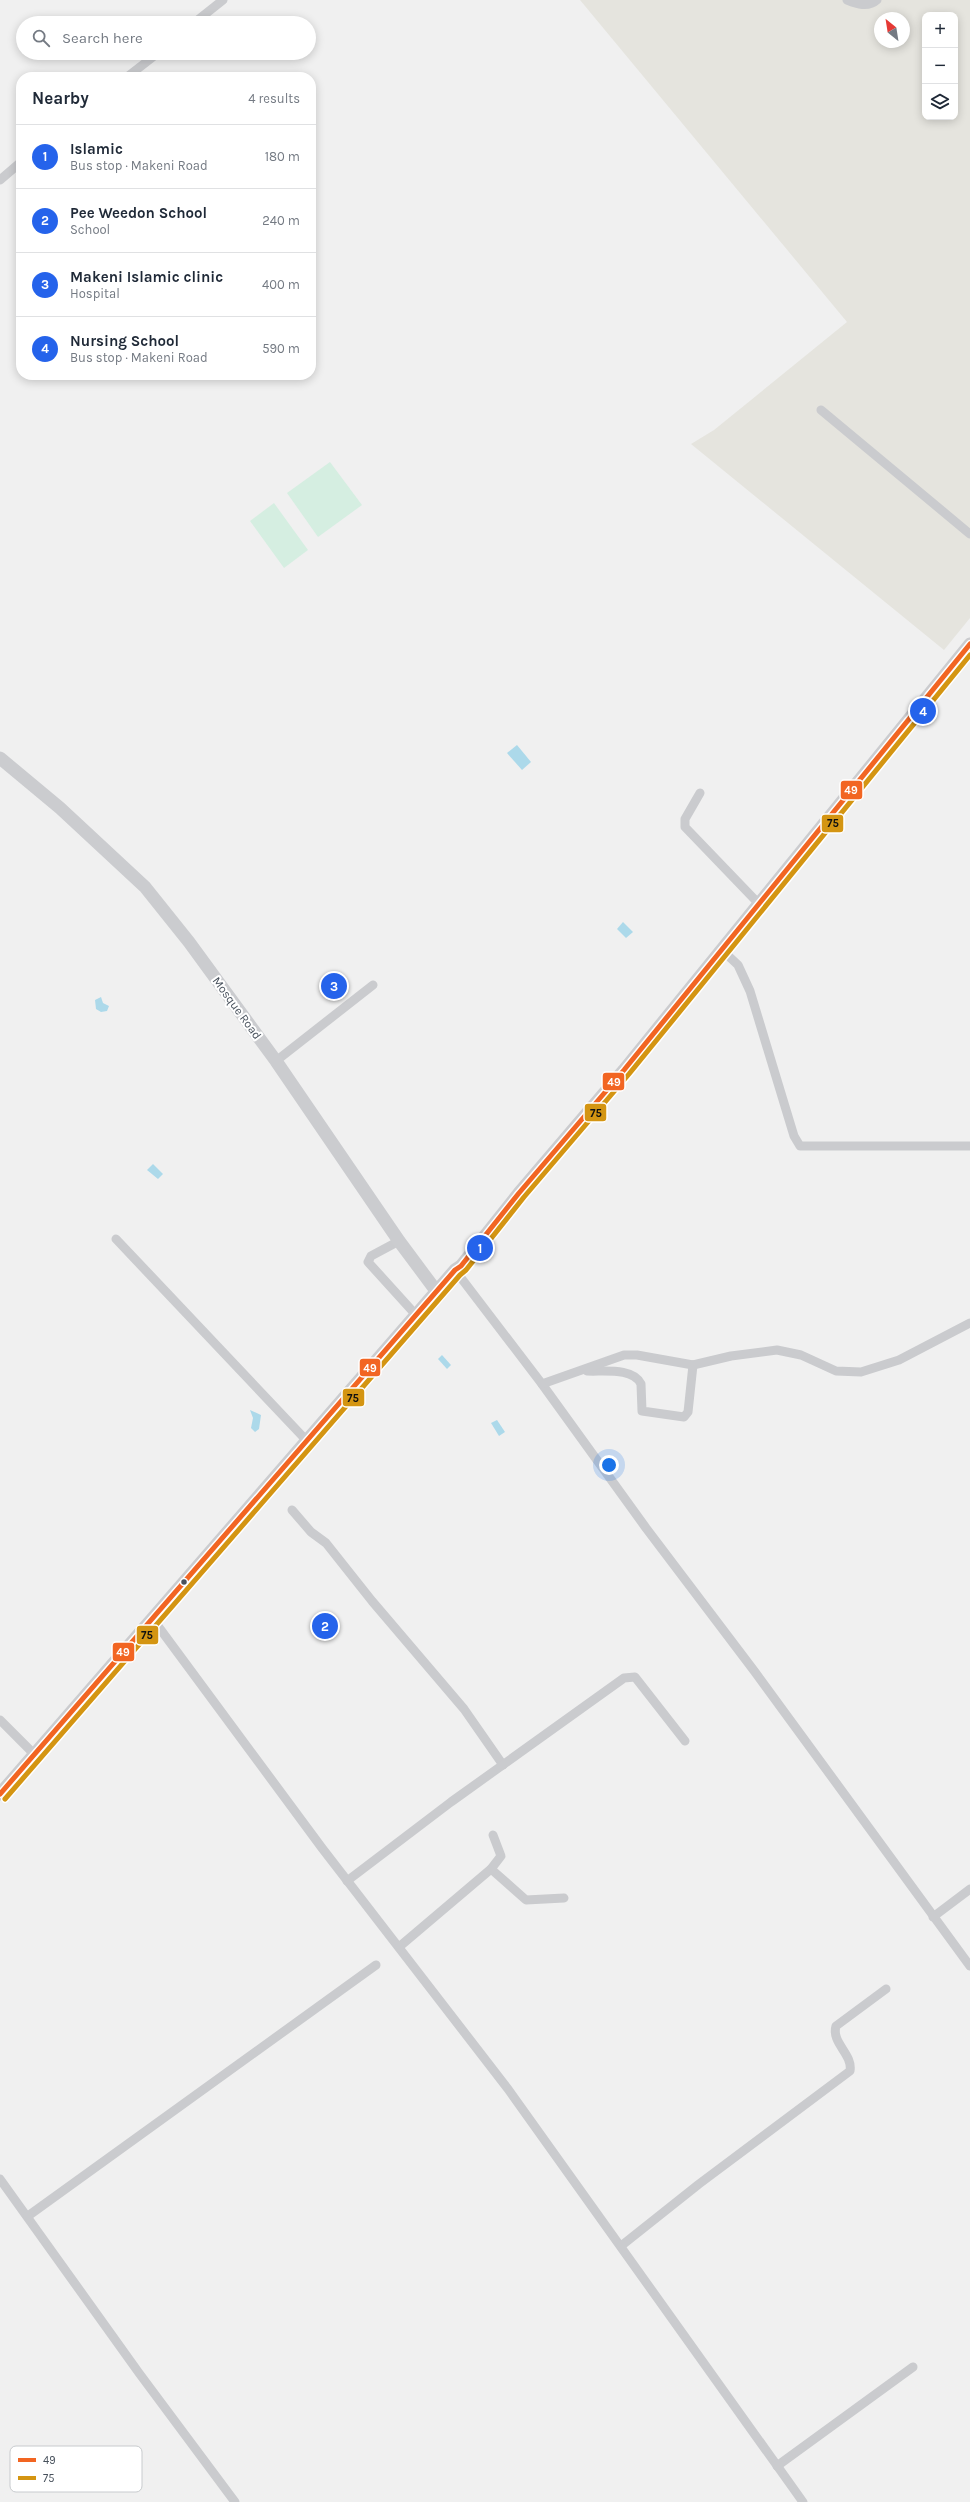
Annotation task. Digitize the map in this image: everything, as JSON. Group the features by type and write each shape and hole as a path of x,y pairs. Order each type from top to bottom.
{"main road":[{"path":"0,1794 455,1270 461,1266 519,1193 619,1076 970,644"},
{"name":"Mosque Road","path":"0,758 60,808 145,887 189,942 276,1061 399,1241 437,1292"}],"street":[{"path":"201,16 213,3 223,0"},
{"path":"847,0 861,5 874,3 878,0"},
{"path":"134,72 149,60"},
{"path":"0,180 16,166"},
{"path":"821,410 970,534"},
{"path":"700,793 685,819 685,827 758,904"},
{"path":"722,950 738,965 750,991 794,1136 800,1146 970,1146"},
{"path":"276,1061 373,985"},
{"path":"116,1239 307,1440"},
{"path":"399,1241 371,1256 368,1262 416,1315"},
{"path":"455,1270 542,1384 970,1966"},
{"path":"542,1384 624,1355 637,1354 693,1365 732,1356 777,1350 801,1355 836,1371 861,1372 899,1360 970,1324"},
{"path":"581,1371 626,1373 635,1377 641,1384 642,1411 684,1417 688,1412 693,1365"},
{"path":"292,1510 311,1532 326,1543 372,1601 464,1709 503,1765"},
{"path":"152,1618 347,1881 508,2088 803,2502"},
{"path":"347,1881 503,1765 624,1678 631,1676 635,1677 647,1690 684,1741"},
{"path":"0,1720 34,1754"},
{"path":"399,1948 491,1869 501,1856 493,1834"},
{"path":"491,1869 526,1900 564,1898"},
{"path":"933,1917 970,1889"},
{"path":"28,2216 376,1965"},
{"path":"622,2246 699,2184 850,2071 849,2062 835,2036 836,2026 886,1989"},
{"path":"0,2179 28,2216 139,2374 235,2502"},
{"path":"777,2466 913,2367"}],"shaded area":[{"path":"580,0 970,0 970,618 944,650 691,444 714,430 847,322"}],"green space":[{"path":"330,462 362,505 318,537 287,493"},
{"path":"274,503 308,550 284,568 250,521"}],"water":[{"path":"517,745 531,762 522,770 507,753"},
{"path":"623,922 633,932 626,938 617,929"},
{"path":"101,997 103,1003 109,1006 107,1011 101,1012 96,1009 95,1000"},
{"path":"153,1164 163,1174 158,1179 147,1170"},
{"path":"442,1355 451,1365 447,1369 438,1359"},
{"path":"250,1410 261,1415 259,1429 255,1432 251,1428 253,1418"},
{"path":"497,1420 505,1432 499,1436 491,1423"}],"transit line":[{"name":"49","path":"0,1794 455,1270 461,1266 519,1193 624,1070 970,644"},
{"name":"75","path":"5,1799 460,1275 466,1270 524,1197 629,1074 970,655"}],"place":[{"name":"Nursing School","path":"923,711"},
{"name":"Makeni Islamic clinic","path":"334,986"},
{"name":"Islamic","path":"480,1248"},
{"name":"Pee Weedon School","path":"325,1626"}]}
